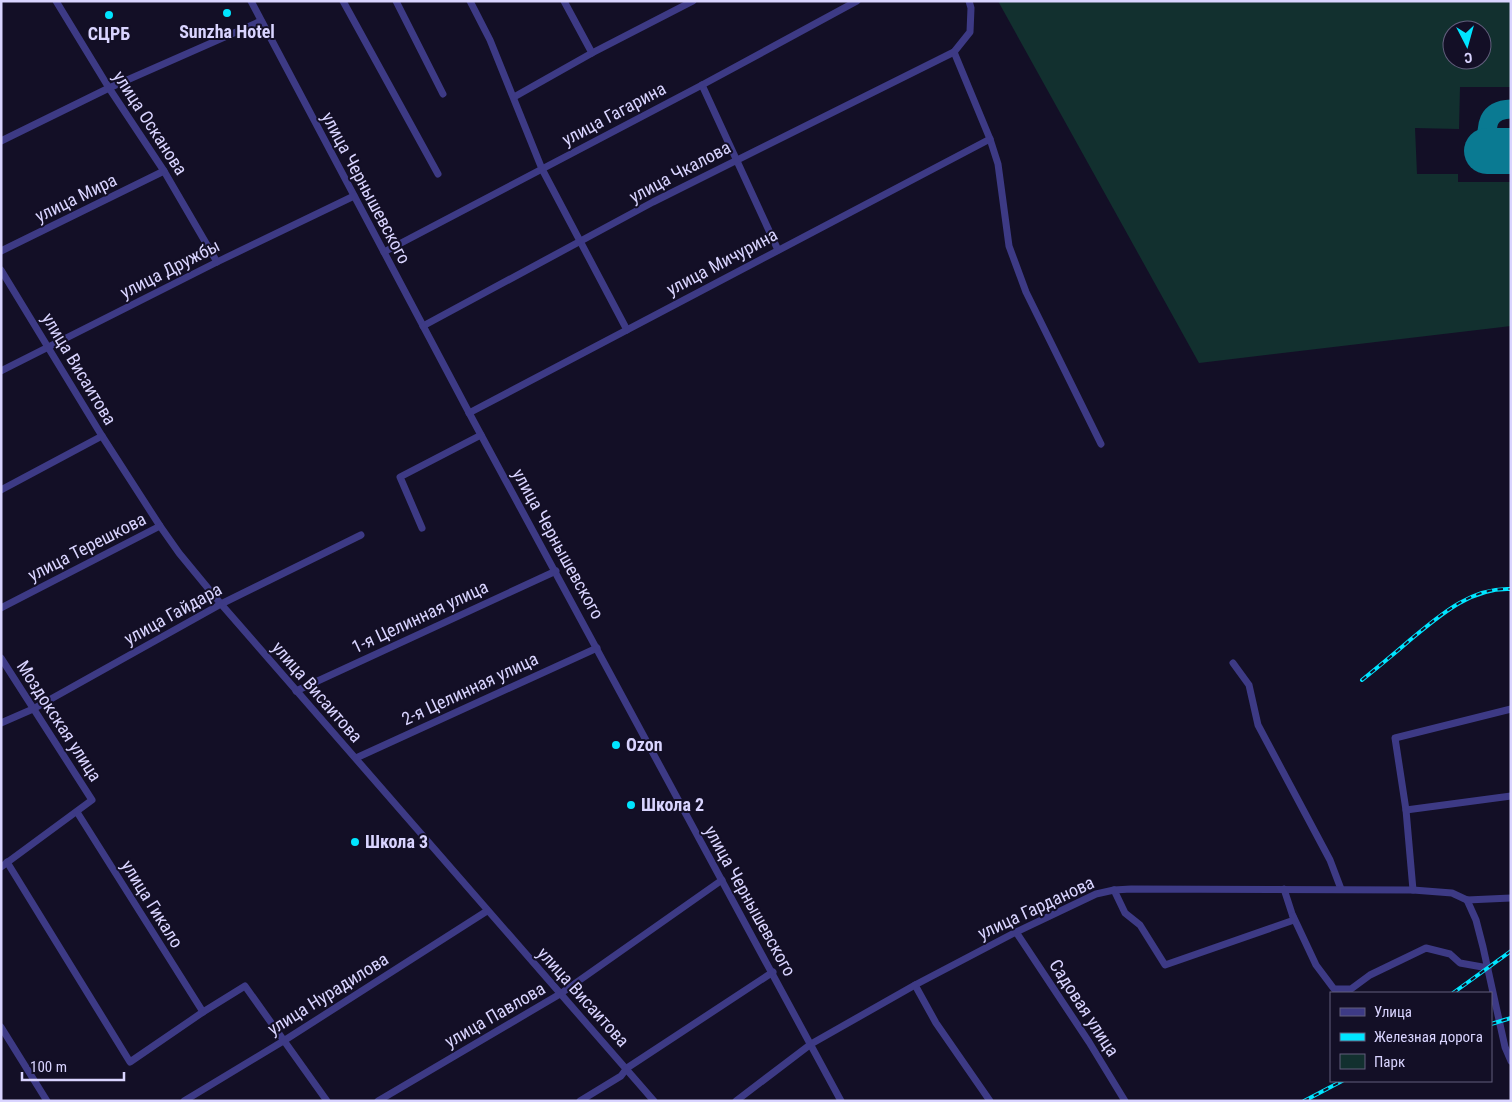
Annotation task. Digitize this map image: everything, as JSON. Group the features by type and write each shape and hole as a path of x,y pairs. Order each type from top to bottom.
{"street":[{"name":"улица Осканова","path":"56,1 164,171 217,262"},
{"name":"улица Чернышевского","path":"251,1 469,413 841,1101"},
{"path":"343,1 438,174"},
{"path":"396,1 443,94"},
{"path":"470,1 490,40 542,169 627,330"},
{"path":"514,97 592,53 694,1"},
{"name":"улица Гагарина","path":"384,252 702,85 857,1"},
{"path":"969,1 971,8 970,32 954,52 990,139 998,164 1009,246 1026,292 1101,444"},
{"path":"568,2 592,53"},
{"path":"1,142 110,88 261,21"},
{"name":"улица Чкалова","path":"423,326 582,242 653,202 954,52"},
{"path":"702,85 778,250"},
{"name":"улица Мичурина","path":"469,413 990,139"},
{"name":"улица Мира","path":"1,251 164,171"},
{"name":"улица Дружбы","path":"1,371 217,262 354,196"},
{"name":"улица Висаитова","path":"1,270 102,436 179,553 296,691 654,1101"},
{"path":"422,528 400,477 481,435"},
{"path":"1,490 102,436"},
{"name":"улица Терешкова","path":"1,608 160,526"},
{"name":"улица Гайдара","path":"1,723 32,709 221,604 361,535"},
{"name":"1-я Целинная улица","path":"296,691 556,571"},
{"name":"2-я Целинная улица","path":"356,758 597,648"},
{"name":"Моздокская улица","path":"1,658 92,800 77,812"},
{"path":"1233,663 1249,685 1258,725 1330,860 1341,889"},
{"path":"1414,890 1406,810 1395,738 1511,709"},
{"path":"1406,810 1511,796"},
{"path":"77,812 4,864 130,1062 245,986 327,1101"},
{"name":"улица Гикало","path":"77,812 203,1012"},
{"name":"улица Павлова","path":"378,1101 560,994 722,880"},
{"path":"1284,889 1293,916 1316,965 1334,989 1351,989 1370,975 1426,948 1450,954 1460,963 1488,968"},
{"name":"улица Гарданова","path":"736,1101 811,1044 915,985 1016,932 1096,894 1114,890 1341,889 1414,890 1452,893 1467,900 1511,898"},
{"path":"1114,890 1125,912 1140,925 1164,965 1294,920 1293,916"},
{"path":"1467,900 1476,920 1505,1047 1511,1061"},
{"name":"улица Нурадилова","path":"184,1101 285,1040 487,911"},
{"name":"Садовая улица","path":"1016,932 1126,1101"},
{"path":"580,1101 621,1076 627,1068 772,972"},
{"path":"915,985 936,1023 990,1101"},
{"path":"1,1027 47,1101"}],"green space":[{"path":"998,1 1511,1 1511,87 1460,87 1459,129 1415,128 1417,174 1458,174 1458,182 1511,182 1511,326 1199,363"}],"taxiway":[{"path":"1487,151 1488,122 1495,113 1511,109"}],"runway":[{"path":"1487,151 1511,151"}],"railway":[{"path":"1362,680 1432,622 1456,605 1482,593 1511,589"},
{"path":"1454,992 1511,951"},
{"path":"1492,1024 1511,1018"},
{"path":"1304,1101 1340,1082"}],"place":[{"name":"Sunzha Hotel","path":"227,13"},
{"name":"СЦРБ","path":"109,15"},
{"name":"Ozon","path":"616,745"},
{"name":"Школа 2","path":"631,805"},
{"name":"Школа 3","path":"355,842"}]}
